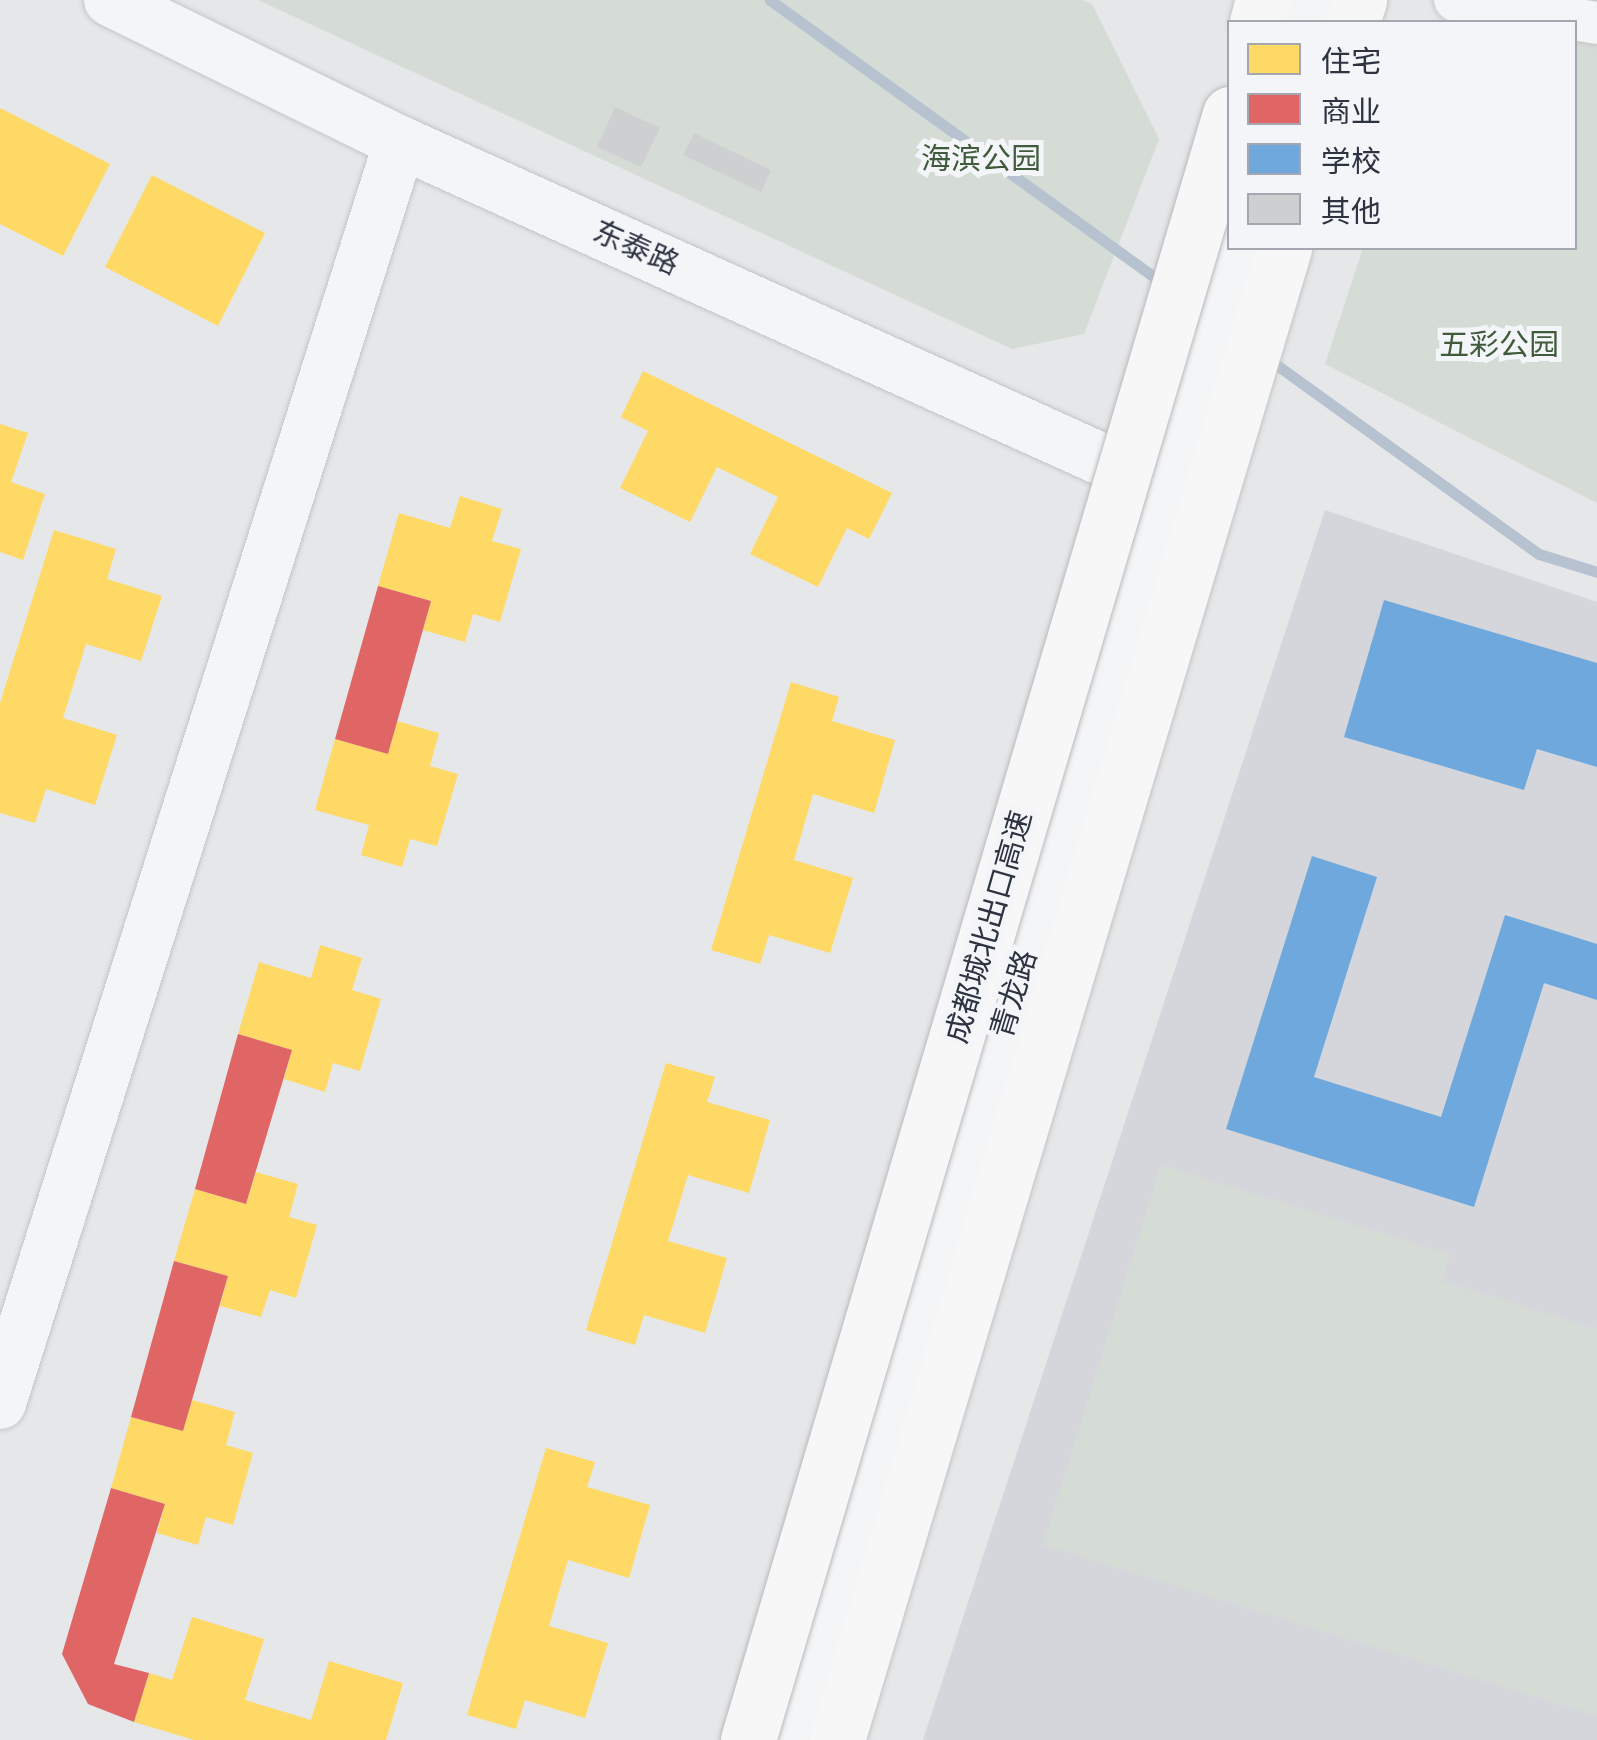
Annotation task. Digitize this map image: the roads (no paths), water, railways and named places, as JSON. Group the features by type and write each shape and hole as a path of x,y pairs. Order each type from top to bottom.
{"highway":[{"name":"成都城北出口高速","path":"748,1740 1227,124"},
{"path":"837,1740 1283,250"}],"street":[{"name":"东泰路","path":"110,0 400,142 1165,488"},
{"path":"1455,0 1597,23"},
{"path":"0,1403 400,142"},
{"name":"青龙路","path":"791,1740 1236,250"}],"waterway":[{"path":"770,0 1164,284"},
{"path":"1267,358 1539,554 1597,572"}],"park label":[{"name":"海滨公园","path":"981,159"},
{"name":"五彩公园","path":"1499,345"}]}
